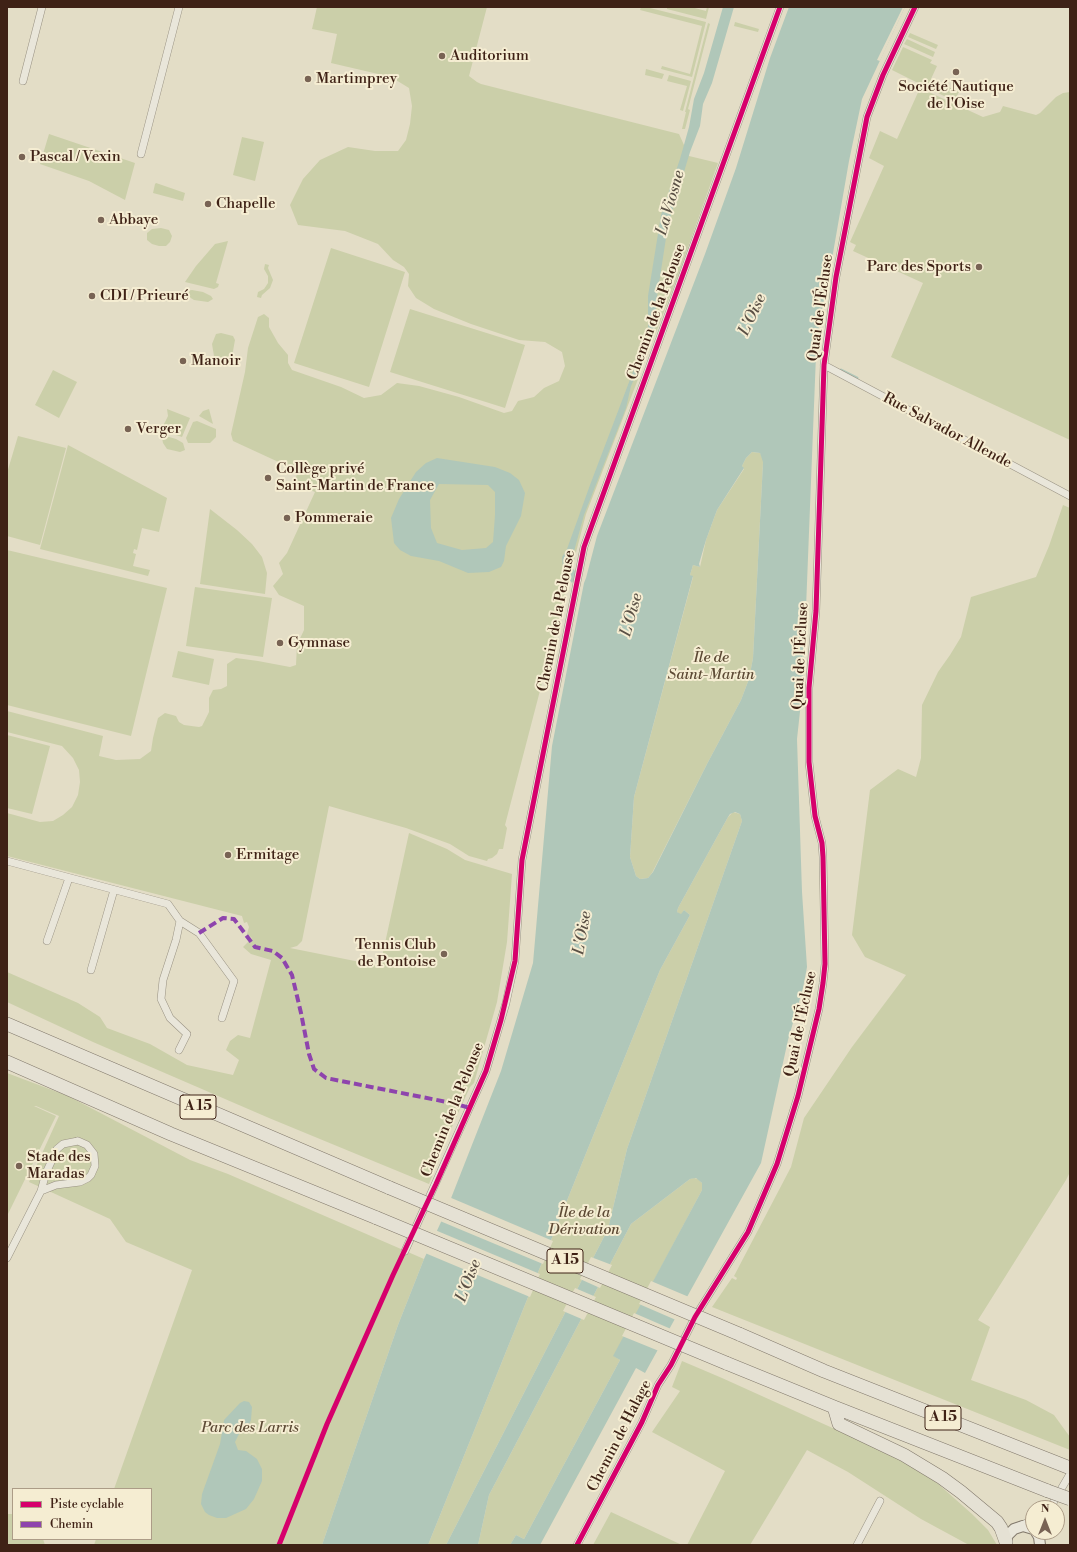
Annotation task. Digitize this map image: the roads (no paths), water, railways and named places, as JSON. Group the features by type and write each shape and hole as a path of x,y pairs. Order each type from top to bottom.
{"highway":[{"name":"A 15","path":"7,1024 390,1188 824,1370 1067,1469"},
{"name":"A 15","path":"7,1062 171,1134 726,1363 834,1407 1070,1499"},
{"path":"834,1407 839,1424 904,1455 942,1478 961,1492 998,1522 1006,1544"}],"main road":[{"path":"1006,1544 1010,1532 1018,1526 1025,1526"}],"street":[{"path":"23,81 42,7"},
{"path":"141,154 179,7"},
{"name":"Chemin de la Pelouse","path":"405,1251 486,1070 504,1008 515,961 522,860 584,547 780,7"},
{"name":"Quai de l'Écluse","path":"695,1317 748,1232 777,1164 798,1096 824,983 823,857 822,843 815,816 809,762 809,688 816,611 824,365 836,277 867,117 883,75 915,7"},
{"name":"Rue Salvador Allende","path":"824,365 1070,496"},
{"path":"7,862 168,904 180,922 199,933 234,981 222,1018"},
{"path":"47,941 69,878"},
{"path":"91,970 114,890"},
{"path":"179,1050 187,1034 170,1018 161,999 163,980 176,940 180,922"},
{"path":"7,1258 41,1191 46,1173 60,1146 68,1142 78,1141 87,1145 92,1150 95,1157 95,1166 88,1178 80,1182 56,1185 41,1191"},
{"name":"Chemin de Halage","path":"577,1545 642,1422 658,1385 671,1365 695,1317"},
{"path":"1053,1500 1067,1469"},
{"path":"857,1545 880,1501"},
{"path":"1018,1526 1025,1523"}],"water":[{"name":"La Viosne","path":"723,7 734,7 712,83 703,104 700,126 690,152 668,225 656,303 656,324 653,337 631,386 626,408 584,515 571,562 573,569 577,573 576,578 572,583 566,576 563,569 562,557 567,549 645,340 648,327 648,296 661,215 680,159 689,127 694,99 704,73"},
{"name":"L'Oise","path":"789,7 905,7 862,99 849,161 824,305 820,314 816,355 803,684 797,739 802,892 807,967 803,988 788,1040 761,1163 645,1373 636,1368 540,1545 510,1545 516,1535 524,1539 620,1360 613,1356 702,1190 702,1183 696,1178 690,1179 631,1224 489,1495 478,1545 446,1545 608,1229 627,1149 742,821 740,814 735,812 730,814 728,817 678,908 677,912 681,914 684,910 690,915 660,970 428,1545 322,1545 398,1325 424,1259 446,1211 501,1071 533,963 552,746 584,583 597,536 705,254 736,168 770,58","holes":["752,452 760,453 763,462 753,658 749,679 741,700 653,872 648,878 640,879 636,876 630,857 634,797 693,576 690,575 693,565 700,567 699,564 706,540 717,510 744,468 742,466 746,458"]},
{"path":"437,458 495,467 510,473 519,480 525,493 521,516 506,546 504,561 501,567 489,572 468,573 439,561 411,556 400,550 394,543 391,518 399,499 416,472 426,463","holes":["439,484 488,485 495,492 493,542 486,548 462,550 437,543 431,528 430,500"]},
{"path":"244,1401 249,1402 252,1407 251,1420 247,1429 239,1434 235,1442 238,1450 246,1451 257,1459 262,1469 262,1481 254,1499 246,1509 226,1518 217,1518 205,1512 201,1504 202,1494 220,1444 224,1420 240,1403"}],"waterway":[{"path":"841,370 857,378"}],"place":[{"name":"Auditorium","path":"442,56"},
{"name":"Société Nautique de l'Oise","path":"956,72"},
{"name":"Martimprey","path":"308,79"},
{"name":"Pascal / Vexin","path":"22,157"},
{"name":"Chapelle","path":"208,204"},
{"name":"Abbaye","path":"101,220"},
{"name":"Parc des Sports","path":"979,267"},
{"name":"CDI / Prieuré","path":"92,296"},
{"name":"Manoir","path":"183,361"},
{"name":"Verger","path":"128,429"},
{"name":"Collège privé Saint-Martin de France","path":"268,478"},
{"name":"Pommeraie","path":"287,518"},
{"name":"Gymnase","path":"280,643"},
{"name":"Ermitage","path":"228,855"},
{"name":"Tennis Club de Pontoise","path":"444,954"},
{"name":"Stade des Maradas","path":"19,1166"}],"park label":[{"name":"Île de Saint-Martin","path":"711,666"},
{"name":"Île de la Dérivation","path":"584,1222"},
{"name":"Parc des Larris","path":"250,1428"}]}
